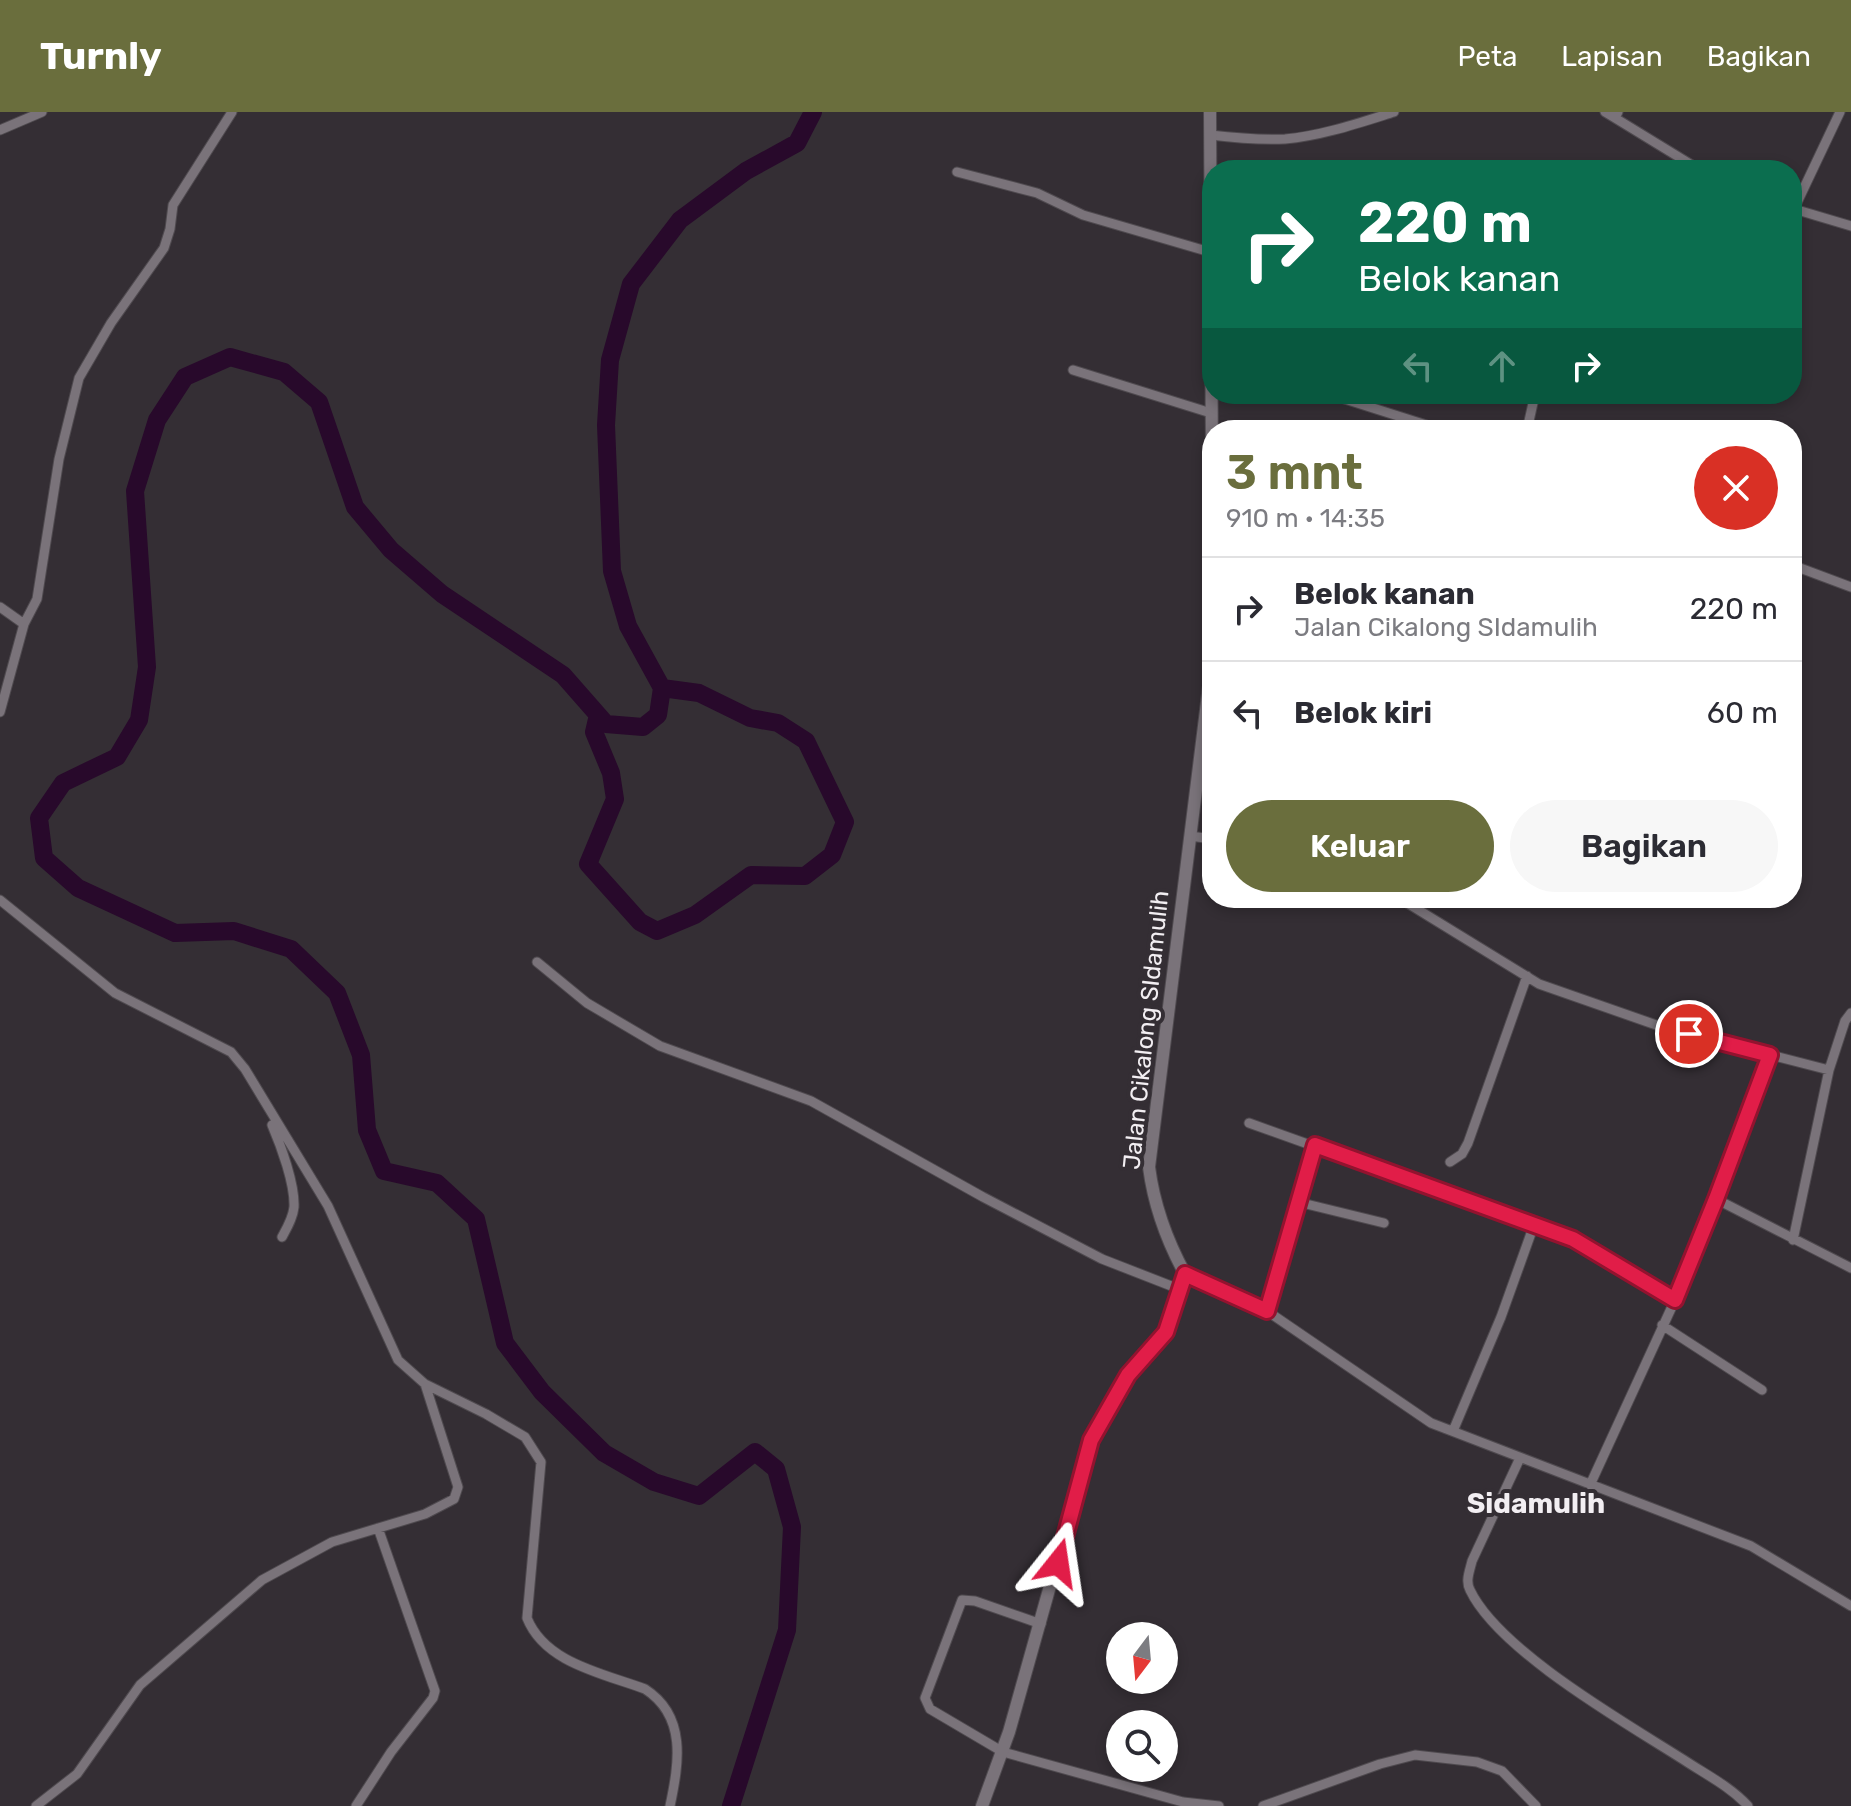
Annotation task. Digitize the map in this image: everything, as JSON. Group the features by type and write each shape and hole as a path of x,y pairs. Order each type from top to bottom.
{"street":[{"path":"0,130 42,112"},
{"path":"0,712 24,624 37,599 59,459 79,378 111,323 164,248 173,205 232,112"},
{"path":"1210,112 1210,160"},
{"path":"1210,135 1255,140 1288,139 1394,112"},
{"path":"1605,112 1616,115 1657,146 1682,160"},
{"path":"1802,190 1840,112"},
{"path":"957,172 1037,193 1083,215 1202,245"},
{"path":"1802,212 1851,226"},
{"path":"1073,370 1211,413"},
{"path":"1211,404 1211,420"},
{"path":"1360,404 1411,420"},
{"path":"1802,569 1851,587"},
{"path":"0,607 24,624"},
{"name":"Jalan Cikalong SIdamulih","path":"1185,1274 1167,1240 1152,1196 1149,1167 1202,741"},
{"path":"1190,836 1202,838"},
{"path":"0,900 115,993 231,1052 245,1069 280,1143 294,1206 291,1221 282,1237"},
{"path":"1415,908 1539,984 1662,1027 1829,1070"},
{"path":"537,962 587,1003 660,1046 811,1101 1102,1259 1179,1289"},
{"path":"1450,1162 1462,1154 1468,1143 1527,976"},
{"path":"1793,1240 1829,1070 1845,1021 1851,1013"},
{"path":"1590,1485 1675,1300 1770,1055"},
{"path":"259,1096 328,1206 398,1360 425,1384 525,1437 541,1462 527,1618 533,1634 558,1656 645,1689 671,1715 677,1732 676,1778 670,1806"},
{"path":"1249,1123 1589,1247 1675,1300"},
{"path":"1267,1311 1315,1145"},
{"path":"1716,1199 1851,1268"},
{"path":"1298,1202 1384,1223"},
{"path":"1453,1431 1505,1307 1534,1225"},
{"path":"982,1806 1003,1752 1091,1440 1128,1375 1166,1332 1185,1274 1267,1311 1431,1423 1751,1546 1851,1606"},
{"path":"1662,1325 1762,1390"},
{"path":"36,1806 77,1774 140,1685 262,1580 332,1542 425,1514 457,1495 458,1487 451,1462 425,1384"},
{"path":"1520,1458 1472,1561 1469,1589 1508,1638 1587,1698 1703,1772 1748,1806"},
{"path":"356,1806 435,1691 378,1528"},
{"path":"1041,1624 975,1601 962,1600 925,1698 930,1709 1003,1752 1183,1802 1219,1806"},
{"path":"1263,1806 1380,1764 1415,1755 1477,1762 1502,1771 1536,1806"}],"waterway":[{"path":"731,1806 787,1630 792,1527 776,1469 755,1452 699,1496 654,1482 604,1453 542,1392 505,1343 476,1219 437,1183 384,1171 367,1130 361,1055 337,993 291,949 234,931 175,933 78,888 44,858 39,818 63,783 117,757 139,720 147,667 135,491 157,420 185,377 230,357 284,372 319,402 355,507 391,550 442,594 563,675 606,724 643,727 658,715 662,688 628,626 612,571 606,425 610,360 631,284 680,220 746,171 797,143 813,112"},
{"path":"598,715 594,732 611,773 615,799 588,864 640,922 657,931 695,915 751,875 805,876 832,855 845,822 806,741 778,723 750,718 699,693 662,688"}],"district":[{"name":"Sidamulih","path":"1536,1503"}],"route":[{"path":"1058,1563 1091,1440 1128,1375 1166,1332 1185,1274 1267,1311 1315,1145 1573,1239 1675,1300 1770,1055 1689,1034"}]}
